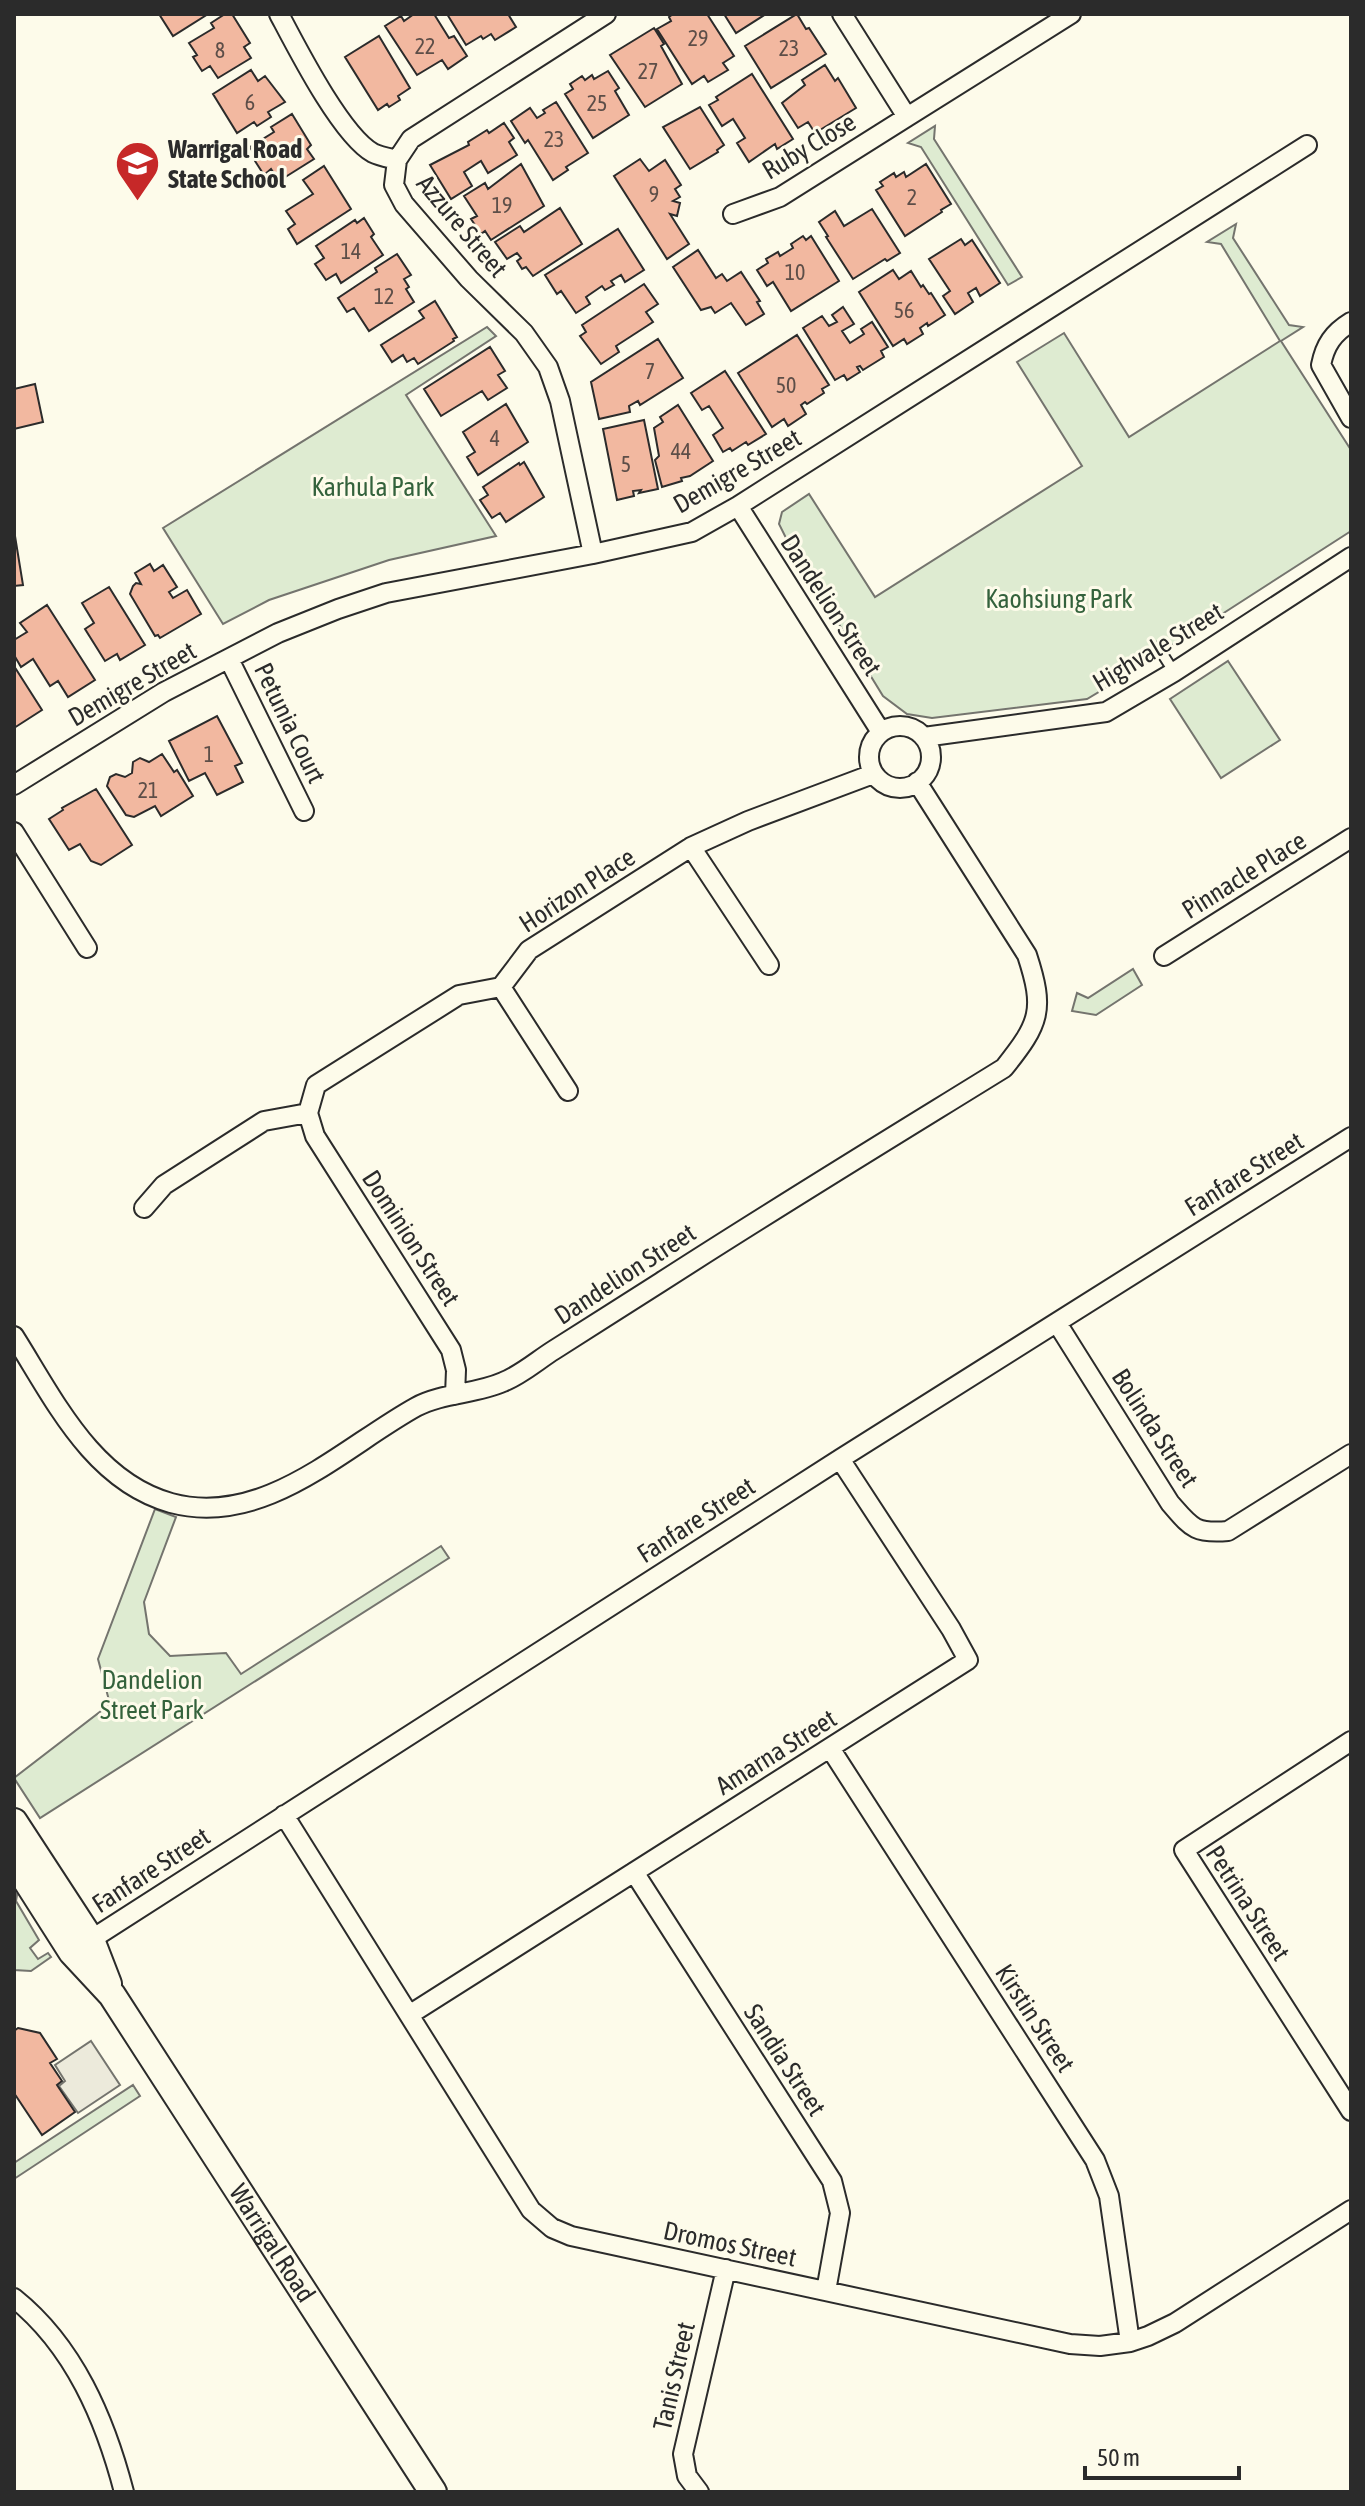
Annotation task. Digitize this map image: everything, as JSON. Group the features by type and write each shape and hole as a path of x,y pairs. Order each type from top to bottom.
{"main road":[{"name":"Warrigal Road","path":"14,1822 112,1995 433,2492"},
{"name":"Warrigal Road","path":"14,1861 82,1946"}],"street":[{"path":"279,14 312,75 353,136 373,153 397,160"},
{"name":"Azzure Street","path":"593,554 560,401 548,367 524,333 469,279 404,204 394,185 397,160 411,139 606,14"},
{"path":"842,14 907,117"},
{"name":"Ruby Close","path":"733,214 780,197 1071,14"},
{"name":"Demigre Street","path":"14,785 164,692 278,633 338,609 386,593 692,532 738,506 1307,145"},
{"path":"1351,322 1333,336 1325,348 1321,365 1351,418"},
{"name":"Dandelion Street","path":"738,506 881,732"},
{"name":"Highvale Street","path":"924,737 1106,712 1174,672 1351,557"},
{"name":"Petunia Court","path":"229,659 304,811"},
{"path":"899,725 908,726 924,737 931,760 928,771 917,782 904,788 893,787 873,774 868,760 869,749 881,732 899,725"},
{"name":"Horizon Place","path":"501,987 529,950 691,847 748,821 873,774"},
{"name":"Dandelion Street","path":"14,1336 70,1423 93,1453 116,1475 171,1503 205,1507 248,1503 291,1486 419,1405 504,1382 1004,1068 1028,1038 1038,1002 1027,955 917,782"},
{"path":"14,832 87,948"},
{"name":"Pinnacle Place","path":"1164,956 1351,838"},
{"path":"691,847 769,965"},
{"path":"144,1208 164,1185 264,1121 308,1113 316,1085 459,995 501,987 568,1091"},
{"name":"Dominion Street","path":"308,1113 315,1136 451,1350 456,1370 455,1395"},
{"name":"Fanfare Street","path":"82,1946 840,1459 1351,1137"},
{"name":"Bolinda Street","path":"1057,1323 1170,1503 1190,1525 1207,1533 1228,1531 1351,1454"},
{"name":"Amarna Street","path":"409,2015 968,1660 840,1459"},
{"name":"Petrina Street","path":"1351,1741 1184,1850 1351,2111"},
{"name":"Kirstin Street","path":"830,1748 1095,2160 1109,2196 1130,2342"},
{"name":"Dromos Street","path":"284,1815 531,2210 552,2228 571,2236 1070,2344 1100,2346 1130,2342 1175,2323 1351,2210"},
{"name":"Sandia Street","path":"634,1872 832,2181 840,2213 826,2291"},
{"name":"Tanis Street","path":"699,2492 687,2476 683,2454 726,2269"},
{"path":"14,2298 60,2344 89,2392 113,2449 124,2492"}],"lane":[{"path":"1158,647 1174,672"}],"green space":[{"path":"935,126 934,139 1022,277 1008,285 921,147 908,143"},
{"name":"Kaohsiung Park","path":"1236,224 1233,238 1289,325 1303,327 1281,341 1351,450 1351,531 1174,645 1163,643 1152,651 1147,663 1087,699 932,718 907,714 883,696 786,538 779,524 782,512 809,494 875,597 1082,466 1017,362 1064,333 1129,437 1280,341 1221,244 1207,242"},
{"name":"Karhula Park","path":"487,327 496,336 406,395 496,536 389,560 269,600 223,624 163,528"},
{"path":"1228,661 1280,740 1221,778 1170,699"},
{"path":"1133,969 1142,985 1096,1015 1072,1011 1077,993 1088,998"},
{"name":"Dandelion Street Park","path":"155,1509 176,1517 144,1602 149,1634 170,1656 226,1653 241,1674 441,1546 449,1558 40,1818 14,1778 110,1704 98,1659"},
{"path":"14,1890 16,1901 39,1940 30,1948 38,1959 48,1953 51,1957 31,1971 14,1970"},
{"path":"133,2085 140,2096 14,2179 14,2163"}],"shaded area":[{"path":"91,2041 120,2085 78,2113 59,2086 65,2081 55,2065"}],"building":[{"path":"159,14 208,14 173,36"},
{"path":"225,14 232,14 250,43 244,47 251,58 218,78 210,66 202,71 189,43 214,28 211,23"},
{"path":"414,14 434,14 449,38 454,36 467,56 448,69 442,60 417,75 385,26 401,16 404,21"},
{"path":"447,14 508,14 516,27 495,40 491,34 466,45"},
{"path":"673,14 707,14 734,56 723,63 728,70 708,82 704,76 692,84 657,29 671,21 669,17"},
{"path":"724,14 766,14 736,33"},
{"path":"797,14 826,54 771,88 745,46"},
{"path":"654,28 682,84 645,107 610,55"},
{"path":"379,36 410,88 398,96 400,100 378,110 345,57"},
{"path":"825,65 835,81 838,78 856,108 815,133 808,122 798,128 782,103 805,85 802,80"},
{"path":"251,70 258,81 265,76 285,102 268,112 271,117 257,126 254,122 237,133 213,94"},
{"path":"608,71 619,88 615,91 629,115 593,138 565,94 573,89 570,84 582,76 585,80 592,75 594,79"},
{"path":"752,74 793,139 777,149 775,144 749,162 737,143 745,138 733,119 722,126 709,105"},
{"path":"556,102 588,153 553,180 528,140 525,143 511,121 530,108 537,118"},
{"path":"700,107 724,145 690,169 663,127"},
{"path":"292,114 311,145 307,149 314,159 279,181 271,169 264,175 250,147 274,132 271,127"},
{"path":"504,123 514,138 509,142 517,155 488,173 481,161 464,172 472,186 451,199 430,165"},
{"path":"640,159 649,171 665,160 681,185 675,189 680,197 673,201 680,203 677,216 670,214 689,244 667,259 614,176"},
{"path":"521,164 544,206 491,240 485,231 481,234 471,219 477,216 464,196 485,183 488,189"},
{"path":"926,164 951,204 905,236 876,190 883,186 880,182 894,173 896,177 904,172 906,177"},
{"path":"324,166 351,209 297,244 288,229 295,224 286,211 313,194 303,180"},
{"path":"560,208 582,244 533,276 526,267 522,269 517,253 507,259 495,242 520,226 524,232"},
{"path":"872,209 900,253 853,279 819,222 835,211 844,226"},
{"path":"364,218 374,234 371,237 383,255 341,283 336,274 326,280 315,264 324,258 316,246 355,220 357,223"},
{"path":"618,229 644,270 625,282 621,275 611,281 614,285 605,290 602,286 586,297 590,304 576,313 561,291 557,294 545,275"},
{"path":"803,236 806,240 811,236 839,281 791,311 773,282 767,286 757,270 768,263 766,259 778,252 780,256 793,248 791,244"},
{"path":"961,239 965,245 972,240 1000,283 980,296 976,288 968,293 973,302 955,314 943,296 950,291 929,259"},
{"path":"698,250 716,278 722,274 727,281 741,272 760,301 757,302 764,314 746,325 731,303 715,313 711,307 701,310 673,267"},
{"path":"397,254 411,275 404,279 414,302 369,331 354,308 347,312 338,298 377,272 375,268"},
{"path":"893,270 899,279 911,271 945,315 920,328 923,334 907,344 904,339 893,346 859,292"},
{"path":"644,284 658,304 646,312 653,322 616,346 619,352 601,364 580,336 586,332 582,325"},
{"path":"435,301 457,337 418,364 414,358 407,362 403,355 392,362 381,345 424,318 419,311"},
{"path":"843,307 854,324 842,331 850,343 864,334 861,329 872,322 888,347 881,351 884,357 863,370 857,367 860,372 847,380 844,375 835,380 803,328 822,316 829,326 837,322 832,315"},
{"path":"797,335 829,385 822,389 824,393 801,405 806,414 788,426 784,419 772,427 738,373"},
{"path":"658,339 683,378 640,405 638,401 629,406 630,412 599,419 591,382"},
{"path":"490,347 505,371 498,375 507,388 488,400 482,391 441,416 424,389"},
{"path":"725,371 766,434 748,445 746,442 732,451 730,448 723,452 713,435 723,428 709,406 702,410 691,393"},
{"path":"35,384 43,422 14,429 14,389"},
{"path":"506,404 528,442 478,475 467,457 475,452 463,432"},
{"path":"678,405 713,461 690,476 681,478 682,481 662,487 655,460 659,456 654,428 663,422 660,417"},
{"path":"644,420 658,489 639,493 641,490 633,491 634,496 617,500 603,429"},
{"path":"524,462 544,497 506,522 500,513 492,518 480,500 488,495 483,487"},
{"path":"14,530 23,585 14,586"},
{"path":"150,564 154,571 163,565 177,587 169,592 173,598 187,590 201,614 160,638 155,636 130,594 136,583 141,584 135,573"},
{"path":"109,587 145,645 120,660 117,654 105,661 85,629 94,623 82,603"},
{"path":"47,605 95,680 68,697 58,681 50,686 33,659 21,667 14,655 14,640 27,632 20,623"},
{"path":"14,666 42,710 14,728"},
{"path":"217,716 242,763 235,766 243,782 217,795 205,773 189,781 169,741"},
{"path":"162,754 174,772 177,770 193,796 161,816 155,806 134,817 126,815 107,786 110,777 116,774 125,777 132,773 133,762 140,758 149,762"},
{"path":"96,789 132,845 101,865 91,861 80,844 69,850 49,819"},
{"path":"18,2028 40,2033 57,2059 50,2063 62,2081 57,2085 75,2112 42,2135 14,2093 14,2031"}],"place":[{"name":"Warrigal Road State School","path":"137,203"}]}
